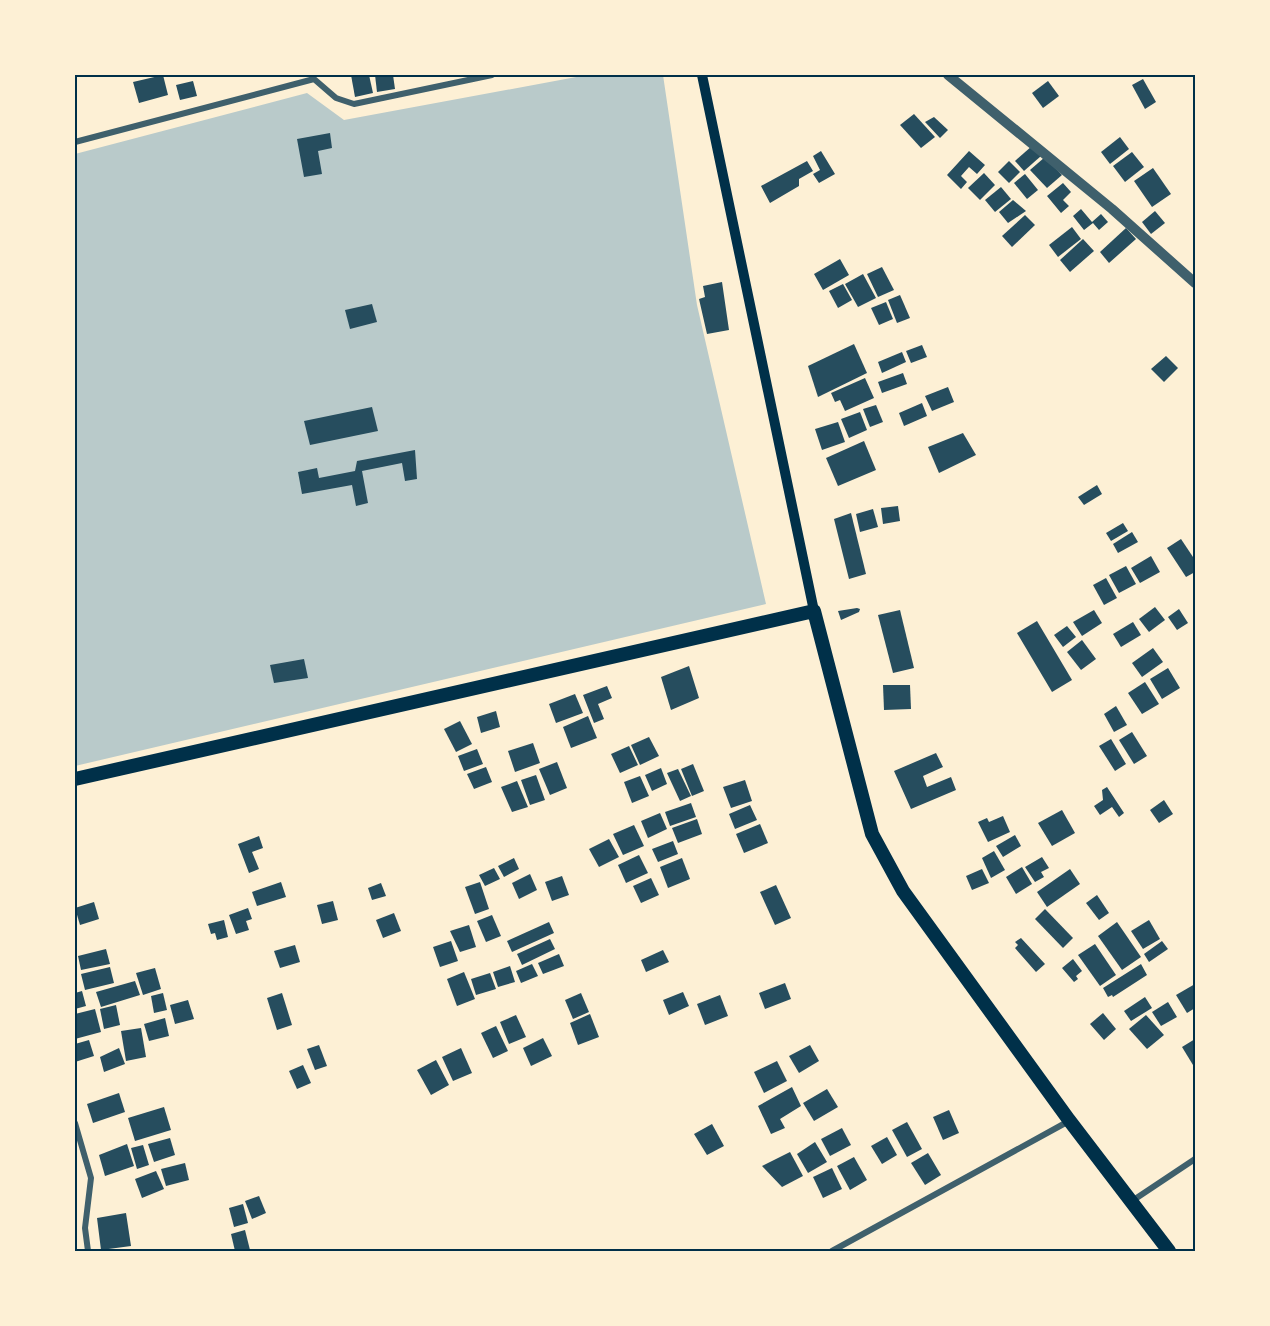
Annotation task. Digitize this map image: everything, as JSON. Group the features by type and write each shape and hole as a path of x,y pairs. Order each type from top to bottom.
{"highway":[{"path":"75,779 814,611 872,834 903,891 1069,1120 1169,1251"}],"main road":[{"path":"702,75 814,611"}],"street":[{"path":"75,142 314,79 336,98 354,104 492,75"},
{"path":"948,75 1112,209 1195,283"},
{"path":"832,1251 1069,1120"},
{"path":"75,1123 91,1178 85,1228 88,1251"},
{"path":"1132,1201 1195,1160"}],"shaded area":[{"path":"587,75 663,75 697,305 766,604 75,766 75,154 307,93 344,120"}],"building":[{"path":"163,75 168,95 139,103 133,82"},
{"path":"351,75 369,75 373,93 355,97"},
{"path":"375,75 393,75 395,89 377,92"},
{"path":"1143,79 1156,102 1145,109 1132,85"},
{"path":"193,81 197,96 180,100 176,85"},
{"path":"1048,81 1059,96 1043,108 1032,93"},
{"path":"914,114 935,137 921,148 900,125"},
{"path":"934,117 948,130 940,138 925,122"},
{"path":"330,133 332,148 318,151 322,174 304,177 297,139"},
{"path":"1120,137 1129,149 1110,164 1101,152"},
{"path":"1032,146 1041,156 1024,171 1015,161"},
{"path":"821,151 835,174 819,183 813,174 820,170 813,156"},
{"path":"969,151 985,165 977,174 969,167 961,176 967,182 961,189 947,175"},
{"path":"1132,152 1144,167 1125,182 1113,166"},
{"path":"1045,157 1062,175 1047,188 1030,170"},
{"path":"807,161 813,171 799,179 799,186 770,203 761,186"},
{"path":"1009,161 1020,172 1009,183 998,172"},
{"path":"1153,168 1171,194 1152,207 1134,181"},
{"path":"984,173 995,185 980,200 968,188"},
{"path":"1025,174 1038,190 1027,199 1014,183"},
{"path":"1063,183 1071,192 1063,200 1069,206 1061,213 1047,196"},
{"path":"1001,187 1011,199 995,212 985,200"},
{"path":"1013,200 1026,211 1008,223 999,212"},
{"path":"1081,209 1092,222 1101,214 1108,222 1099,230 1093,223 1084,230 1073,216"},
{"path":"1155,211 1165,223 1151,234 1142,222"},
{"path":"1025,215 1035,225 1012,247 1002,236"},
{"path":"1072,227 1081,239 1058,257 1049,245"},
{"path":"1126,228 1136,239 1109,263 1100,252"},
{"path":"1083,239 1094,251 1070,272 1060,260"},
{"path":"840,259 849,275 823,290 814,274"},
{"path":"882,267 894,290 878,297 867,274"},
{"path":"863,274 876,298 858,307 845,284"},
{"path":"722,282 729,330 707,334 699,299 705,297 703,286"},
{"path":"843,284 852,300 838,308 829,291"},
{"path":"900,295 910,318 897,323 888,300"},
{"path":"886,302 893,319 879,325 871,308"},
{"path":"372,304 377,322 350,329 345,310"},
{"path":"854,344 867,373 818,397 808,366"},
{"path":"922,345 927,357 911,363 906,351"},
{"path":"902,352 906,362 882,373 878,362"},
{"path":"1166,356 1178,368 1164,382 1151,369"},
{"path":"903,373 907,384 882,393 878,382"},
{"path":"865,378 874,398 845,411 840,400 835,402 831,393"},
{"path":"948,387 954,402 932,411 925,396"},
{"path":"922,403 927,416 904,426 899,413"},
{"path":"876,405 883,422 870,427 863,409"},
{"path":"372,407 378,431 310,445 304,421"},
{"path":"860,412 867,430 849,438 841,419"},
{"path":"838,422 845,442 822,450 815,429"},
{"path":"963,433 976,455 939,473 928,447"},
{"path":"864,441 876,470 838,486 826,458"},
{"path":"415,450 417,479 405,481 402,463 362,471 368,503 356,506 352,485 302,494 298,472 317,468 319,478 355,471 357,461"},
{"path":"1097,485 1102,494 1084,505 1078,497"},
{"path":"898,506 900,521 883,524 881,508"},
{"path":"873,509 878,527 860,532 856,514"},
{"path":"851,513 866,574 849,579 834,519"},
{"path":"1123,523 1128,531 1111,541 1106,533"},
{"path":"1132,532 1138,542 1118,553 1113,544"},
{"path":"1181,539 1195,560 1195,572 1186,577 1167,548"},
{"path":"1151,556 1160,572 1140,583 1131,568"},
{"path":"1126,566 1136,584 1119,593 1109,575"},
{"path":"1106,578 1117,598 1104,605 1093,585"},
{"path":"1155,607 1165,620 1149,632 1139,619"},
{"path":"860,609 859,612 841,620 838,611"},
{"path":"1179,609 1188,623 1177,630 1168,617"},
{"path":"900,610 914,668 893,673 878,615"},
{"path":"1094,610 1102,623 1082,636 1073,622"},
{"path":"1037,621 1072,680 1052,692 1017,633"},
{"path":"1133,622 1141,635 1121,647 1113,634"},
{"path":"1067,626 1076,637 1063,647 1054,635"},
{"path":"1082,640 1096,659 1081,670 1067,652"},
{"path":"1153,648 1163,662 1142,677 1132,663"},
{"path":"304,659 308,678 274,683 270,665"},
{"path":"689,666 699,698 671,710 661,677"},
{"path":"1168,668 1180,688 1162,699 1150,679"},
{"path":"1145,682 1159,704 1142,714 1128,693"},
{"path":"883,685 910,685 911,709 884,710"},
{"path":"607,686 612,698 598,704 604,719 594,723 583,695"},
{"path":"575,694 583,713 556,723 549,704"},
{"path":"1116,706 1127,725 1114,732 1104,714"},
{"path":"496,711 500,727 481,733 477,717"},
{"path":"588,716 597,738 571,748 563,727"},
{"path":"460,721 472,744 456,752 444,729"},
{"path":"1132,732 1147,756 1134,764 1119,740"},
{"path":"649,737 659,756 640,765 631,745"},
{"path":"1111,739 1126,764 1115,771 1099,746"},
{"path":"533,743 540,763 515,772 508,751"},
{"path":"629,746 638,765 620,773 611,754"},
{"path":"477,749 483,764 464,771 458,756"},
{"path":"936,753 943,767 923,776 927,787 951,777 956,790 911,809 894,771"},
{"path":"557,762 567,788 550,795 539,769"},
{"path":"693,764 704,791 692,796 681,769"},
{"path":"486,767 492,782 474,789 467,774"},
{"path":"661,768 667,784 652,791 645,775"},
{"path":"678,769 691,796 680,801 667,773"},
{"path":"536,775 545,800 530,805 521,780"},
{"path":"640,776 649,796 632,803 624,782"},
{"path":"745,780 752,801 731,808 723,787"},
{"path":"517,781 528,807 512,812 501,787"},
{"path":"1107,787 1124,813 1119,817 1112,807 1100,815 1094,806 1103,800 1102,790"},
{"path":"1164,800 1173,814 1159,823 1150,810"},
{"path":"691,803 696,817 670,826 665,812"},
{"path":"750,805 757,820 735,829 729,814"},
{"path":"1062,810 1075,833 1052,846 1038,823"},
{"path":"660,813 667,829 648,838 641,821"},
{"path":"1003,816 1010,832 988,842 978,822 987,818 989,822"},
{"path":"697,819 702,834 678,843 672,828"},
{"path":"760,824 768,843 744,853 736,834"},
{"path":"634,825 644,846 623,855 613,834"},
{"path":"1015,835 1021,846 1003,857 996,846"},
{"path":"259,836 263,848 252,852 259,869 249,873 238,844"},
{"path":"609,839 619,857 599,867 589,849"},
{"path":"673,841 678,854 658,862 652,849"},
{"path":"994,851 1005,870 991,878 982,858"},
{"path":"639,855 648,873 626,883 618,865"},
{"path":"1042,857 1049,868 1041,872 1044,877 1035,882 1025,867"},
{"path":"514,858 519,869 504,877 498,866"},
{"path":"682,858 690,879 668,888 660,867"},
{"path":"1022,867 1032,884 1016,894 1006,877"},
{"path":"494,868 500,879 485,886 479,875"},
{"path":"982,869 989,883 972,890 966,876"},
{"path":"1070,869 1080,884 1047,907 1037,892"},
{"path":"530,874 537,890 519,899 512,883"},
{"path":"562,876 569,895 552,901 545,882"},
{"path":"651,878 659,895 641,903 633,886"},
{"path":"281,882 286,897 257,906 252,892"},
{"path":"480,882 489,909 475,914 465,887"},
{"path":"381,883 386,896 372,900 368,888"},
{"path":"776,885 791,918 775,925 760,892"},
{"path":"1097,895 1109,913 1099,920 1086,903"},
{"path":"333,901 338,920 322,924 317,905"},
{"path":"94,902 99,919 80,925 75,908"},
{"path":"248,908 252,919 246,921 249,930 236,934 229,915"},
{"path":"1045,909 1073,938 1063,948 1035,919"},
{"path":"394,913 401,931 383,938 376,920"},
{"path":"492,915 501,936 486,942 477,921"},
{"path":"224,920 228,937 217,940 215,933 211,934 208,924"},
{"path":"1149,920 1160,939 1143,949 1131,931"},
{"path":"549,922 554,933 512,952 507,941"},
{"path":"1117,922 1141,957 1122,970 1098,936"},
{"path":"469,925 476,947 460,952 450,931"},
{"path":"1021,938 1045,964 1036,972 1015,948 1018,945 1015,942"},
{"path":"550,939 555,949 522,965 517,954"},
{"path":"451,941 458,961 440,967 433,947"},
{"path":"1162,941 1168,949 1149,962 1144,954"},
{"path":"1095,944 1116,975 1100,986 1078,955"},
{"path":"295,945 300,962 280,968 274,951"},
{"path":"106,949 110,964 81,970 78,956"},
{"path":"663,950 669,962 646,972 641,960"},
{"path":"559,954 564,966 543,974 538,963"},
{"path":"1073,959 1082,971 1076,976 1078,979 1074,982 1062,968"},
{"path":"532,964 538,976 521,983 516,971"},
{"path":"1141,964 1147,975 1113,997 1112,995 1108,997 1103,988"},
{"path":"510,966 515,982 498,987 493,972"},
{"path":"110,967 114,983 85,990 81,974"},
{"path":"155,968 161,989 143,995 136,973"},
{"path":"464,972 475,999 457,1006 447,979"},
{"path":"490,973 496,989 476,995 471,979"},
{"path":"135,981 140,995 101,1007 96,992"},
{"path":"785,983 791,999 765,1009 759,993"},
{"path":"1195,984 1195,1008 1187,1013 1176,995"},
{"path":"82,991 86,1006 75,1009 75,993"},
{"path":"683,992 689,1006 669,1015 663,1000"},
{"path":"163,993 167,1010 154,1013 151,996"},
{"path":"282,993 292,1025 277,1030 267,998"},
{"path":"581,993 589,1012 573,1019 565,1000"},
{"path":"720,995 728,1016 705,1025 697,1004"},
{"path":"1145,997 1152,1008 1131,1021 1124,1011"},
{"path":"188,1000 194,1019 175,1024 170,1005"},
{"path":"1168,1002 1177,1017 1161,1026 1152,1012"},
{"path":"116,1005 120,1025 104,1029 100,1009"},
{"path":"95,1009 101,1032 75,1039 75,1014"},
{"path":"1103,1013 1116,1029 1104,1040 1090,1024"},
{"path":"590,1014 599,1037 578,1045 570,1023"},
{"path":"516,1015 526,1037 509,1044 500,1022"},
{"path":"1146,1015 1164,1035 1147,1049 1129,1029"},
{"path":"165,1018 169,1036 149,1041 144,1024"},
{"path":"496,1026 508,1051 493,1058 481,1033"},
{"path":"141,1028 146,1057 126,1061 121,1031"},
{"path":"543,1038 552,1056 531,1066 523,1048"},
{"path":"1195,1039 1195,1064 1193,1065 1182,1047"},
{"path":"89,1040 94,1056 75,1062 75,1044"},
{"path":"319,1045 327,1066 315,1070 307,1049"},
{"path":"810,1045 819,1061 799,1073 789,1056"},
{"path":"119,1048 125,1064 104,1072 100,1057"},
{"path":"461,1048 472,1073 453,1081 442,1057"},
{"path":"436,1060 449,1085 431,1095 417,1070"},
{"path":"777,1061 787,1081 764,1093 754,1072"},
{"path":"303,1065 311,1083 297,1089 289,1071"},
{"path":"792,1087 801,1106 780,1119 785,1128 771,1134 758,1106"},
{"path":"827,1089 838,1107 814,1121 803,1103"},
{"path":"119,1093 125,1112 93,1123 87,1104"},
{"path":"164,1107 171,1130 135,1141 128,1118"},
{"path":"949,1110 959,1133 943,1140 933,1117"},
{"path":"907,1122 922,1149 907,1157 892,1130"},
{"path":"712,1124 724,1146 707,1155 694,1134"},
{"path":"842,1128 851,1145 830,1156 821,1139"},
{"path":"887,1137 897,1155 882,1164 871,1146"},
{"path":"170,1138 175,1155 154,1162 148,1144"},
{"path":"815,1142 827,1162 808,1173 797,1154"},
{"path":"127,1144 134,1166 105,1176 99,1155"},
{"path":"143,1145 149,1165 137,1169 131,1148"},
{"path":"790,1152 803,1176 782,1187 762,1166"},
{"path":"928,1153 941,1175 925,1185 911,1163"},
{"path":"854,1157 867,1180 850,1190 837,1166"},
{"path":"185,1163 189,1180 166,1186 161,1169"},
{"path":"832,1168 842,1189 823,1198 813,1177"},
{"path":"156,1171 164,1189 142,1198 135,1179"},
{"path":"259,1196 266,1213 252,1219 245,1201"},
{"path":"243,1204 248,1223 234,1227 229,1208"},
{"path":"126,1213 131,1246 101,1250 97,1218"},
{"path":"245,1230 250,1250 235,1251 231,1234"}]}
